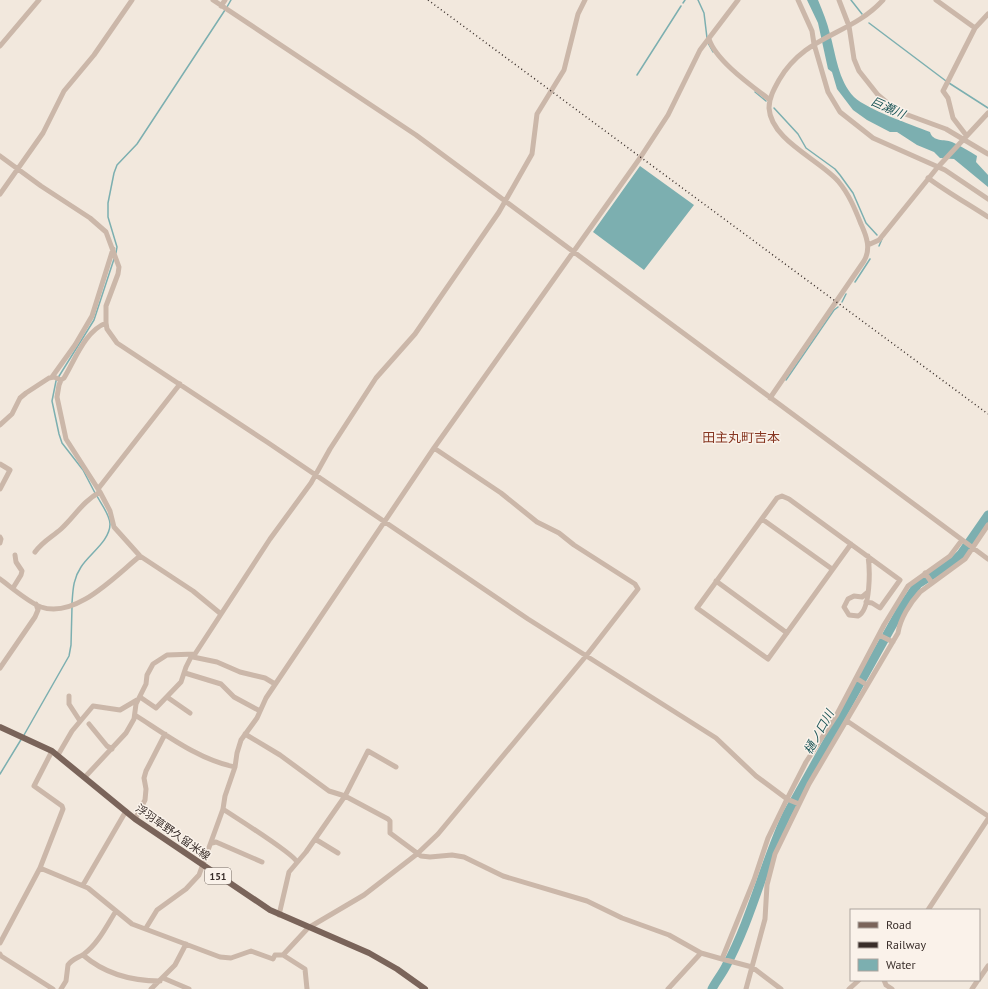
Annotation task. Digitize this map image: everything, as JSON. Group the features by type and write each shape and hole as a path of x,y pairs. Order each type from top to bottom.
{"main road":[{"name":"浮羽草野久留米線","path":"0,727 58,755 135,819 279,915 381,959 425,989"}],"street":[{"path":"0,46 39,0"},
{"path":"0,194 43,133 64,92 94,55 132,0"},
{"path":"213,0 397,121 988,559"},
{"path":"222,6 225,0"},
{"path":"139,698 156,708 181,682 192,655 195,654 316,474 376,378 415,334 505,201 532,154 537,114 564,70 578,14 586,0"},
{"path":"146,928 157,910 194,881 212,843 235,767 237,753 244,734 257,718 274,686 386,522 434,448 661,127 695,58 710,35 738,0"},
{"path":"798,0 808,20 828,92 840,112 873,138 957,177 988,200"},
{"path":"839,0 857,65 868,84 878,95 897,111 925,119 964,138 988,154"},
{"path":"770,398 864,261 868,251 868,245 854,206 844,188 829,172 776,129 770,116 770,100 776,86 788,66 800,53 866,16 883,0"},
{"path":"936,0 976,28"},
{"path":"964,138 953,118 948,98 943,91 976,28 988,14"},
{"path":"707,40 724,60 770,100"},
{"path":"868,245 878,240 928,178 988,113"},
{"path":"0,156 99,224 106,232 117,260 118,274 106,306 106,323 112,337 118,343 586,656 716,738 756,776 788,799 798,804"},
{"path":"928,178 947,192 961,199 988,217"},
{"path":"0,426 12,414 20,398 53,377 75,345 92,316 113,250"},
{"path":"106,323 94,329 59,385 57,397 66,439 110,511 114,527 140,556 193,591 221,614"},
{"path":"53,377 61,380"},
{"path":"35,552 43,541 60,529 78,508 99,491 180,384"},
{"path":"283,955 308,928 364,895 417,854 443,828 586,656 638,589 638,586 574,545 559,533 537,522 501,493 434,448"},
{"path":"0,464 10,470 0,489"},
{"path":"851,544 768,659 697,608 777,498 782,496 789,499 868,556 900,580 880,608 872,603 866,602"},
{"path":"762,519 832,569"},
{"path":"746,989 765,920 767,885 775,854 798,804 847,721 915,597 932,582 961,563 988,525"},
{"path":"0,537 2,539 0,543"},
{"path":"723,959 754,880 768,838 806,762 833,721 908,586 950,556 963,541"},
{"path":"13,588 22,571 16,562 15,555"},
{"path":"0,579 36,604 49,609 71,607 91,594 140,556"},
{"path":"868,556 870,568 868,592 864,612 858,616 852,616 845,610 845,603 849,598 862,596 868,592"},
{"path":"926,573 932,582"},
{"path":"716,581 787,633"},
{"path":"0,668 35,617 38,610 36,604"},
{"path":"880,635 892,641"},
{"path":"86,777 126,733 135,715 136,704 146,684 149,670 160,658 178,653 192,655 193,657 217,662 240,672 265,678 274,686"},
{"path":"185,673 221,684 239,700 260,711"},
{"path":"857,679 867,685"},
{"path":"69,696 69,704 80,721"},
{"path":"167,697 190,713"},
{"path":"58,755 80,721 93,706 120,710 139,698"},
{"path":"135,715 165,734 218,763 235,767"},
{"path":"847,721 988,818 929,909"},
{"path":"89,724 107,746 112,749"},
{"path":"135,819 145,800 146,789 144,778 146,771 165,734"},
{"path":"244,734 280,755 329,790 345,796 388,819 390,821 390,833 417,854 430,858 452,855 464,857 503,876 587,901 622,918 669,936 701,953 752,967 781,989"},
{"path":"0,943 40,868 63,809 62,806 34,786 52,751"},
{"path":"279,915 289,872 315,839 345,796 368,752 396,767"},
{"path":"223,809 284,849 295,858 297,862"},
{"path":"83,885 126,811"},
{"path":"315,839 338,853"},
{"path":"212,843 216,842 262,862"},
{"path":"40,868 83,885 132,924 220,957 231,958 251,951 272,959 275,955 283,955 305,969 307,989"},
{"path":"61,989 66,981 68,965 76,957 83,955 97,941 116,911"},
{"path":"151,989 162,980 175,965 186,944"},
{"path":"668,989 701,953"},
{"path":"0,954 53,989"},
{"path":"83,955 107,971 118,976 148,981 162,980 189,989"},
{"path":"980,978 988,966"},
{"path":"849,989 857,981"},
{"path":"884,981 886,985 892,989"},
{"path":"972,989 978,981"}],"water":[{"path":"807,0 818,0 828,25 841,75 844,83 854,97 860,102 879,112 930,132 936,139 952,142 977,156 976,162 988,175 988,187 954,159 940,158 934,152 917,145 897,132 890,132 867,120 853,110 837,89 832,72 828,69 818,23"},
{"path":"640,166 694,205 644,270 593,232"}],"waterway":[{"path":"227,7 231,0"},
{"path":"698,0 704,13 707,38"},
{"path":"851,0 862,14"},
{"path":"637,75 681,6"},
{"path":"116,253 117,247 108,217 108,203 117,165 137,144 225,10"},
{"path":"869,23 946,81"},
{"path":"708,43 713,52"},
{"path":"949,83 988,108"},
{"path":"755,92 766,101"},
{"path":"774,108 798,134 806,148 835,169 840,175 853,193 866,223 877,235"},
{"path":"879,246 882,239"},
{"path":"95,493 83,470 62,443 52,401 56,381 94,320 114,259"},
{"path":"855,282 870,259"},
{"path":"842,302 846,294"},
{"path":"786,380 834,310 838,307"},
{"path":"72,603 74,585 78,571 103,542 109,530 109,517 97,496"},
{"name":"樋ノ口川","path":"712,989 735,948 787,814 903,606 918,584 954,561 961,554 988,515"},
{"path":"24,735 69,656 71,645 72,607"},
{"path":"0,774 22,738"}],"railway":[{"path":"428,0 988,414"}],"district":[{"name":"田主丸町吉本","path":"741,437"}],"water label":[{"name":"巨瀬川","path":"888,108"}]}
